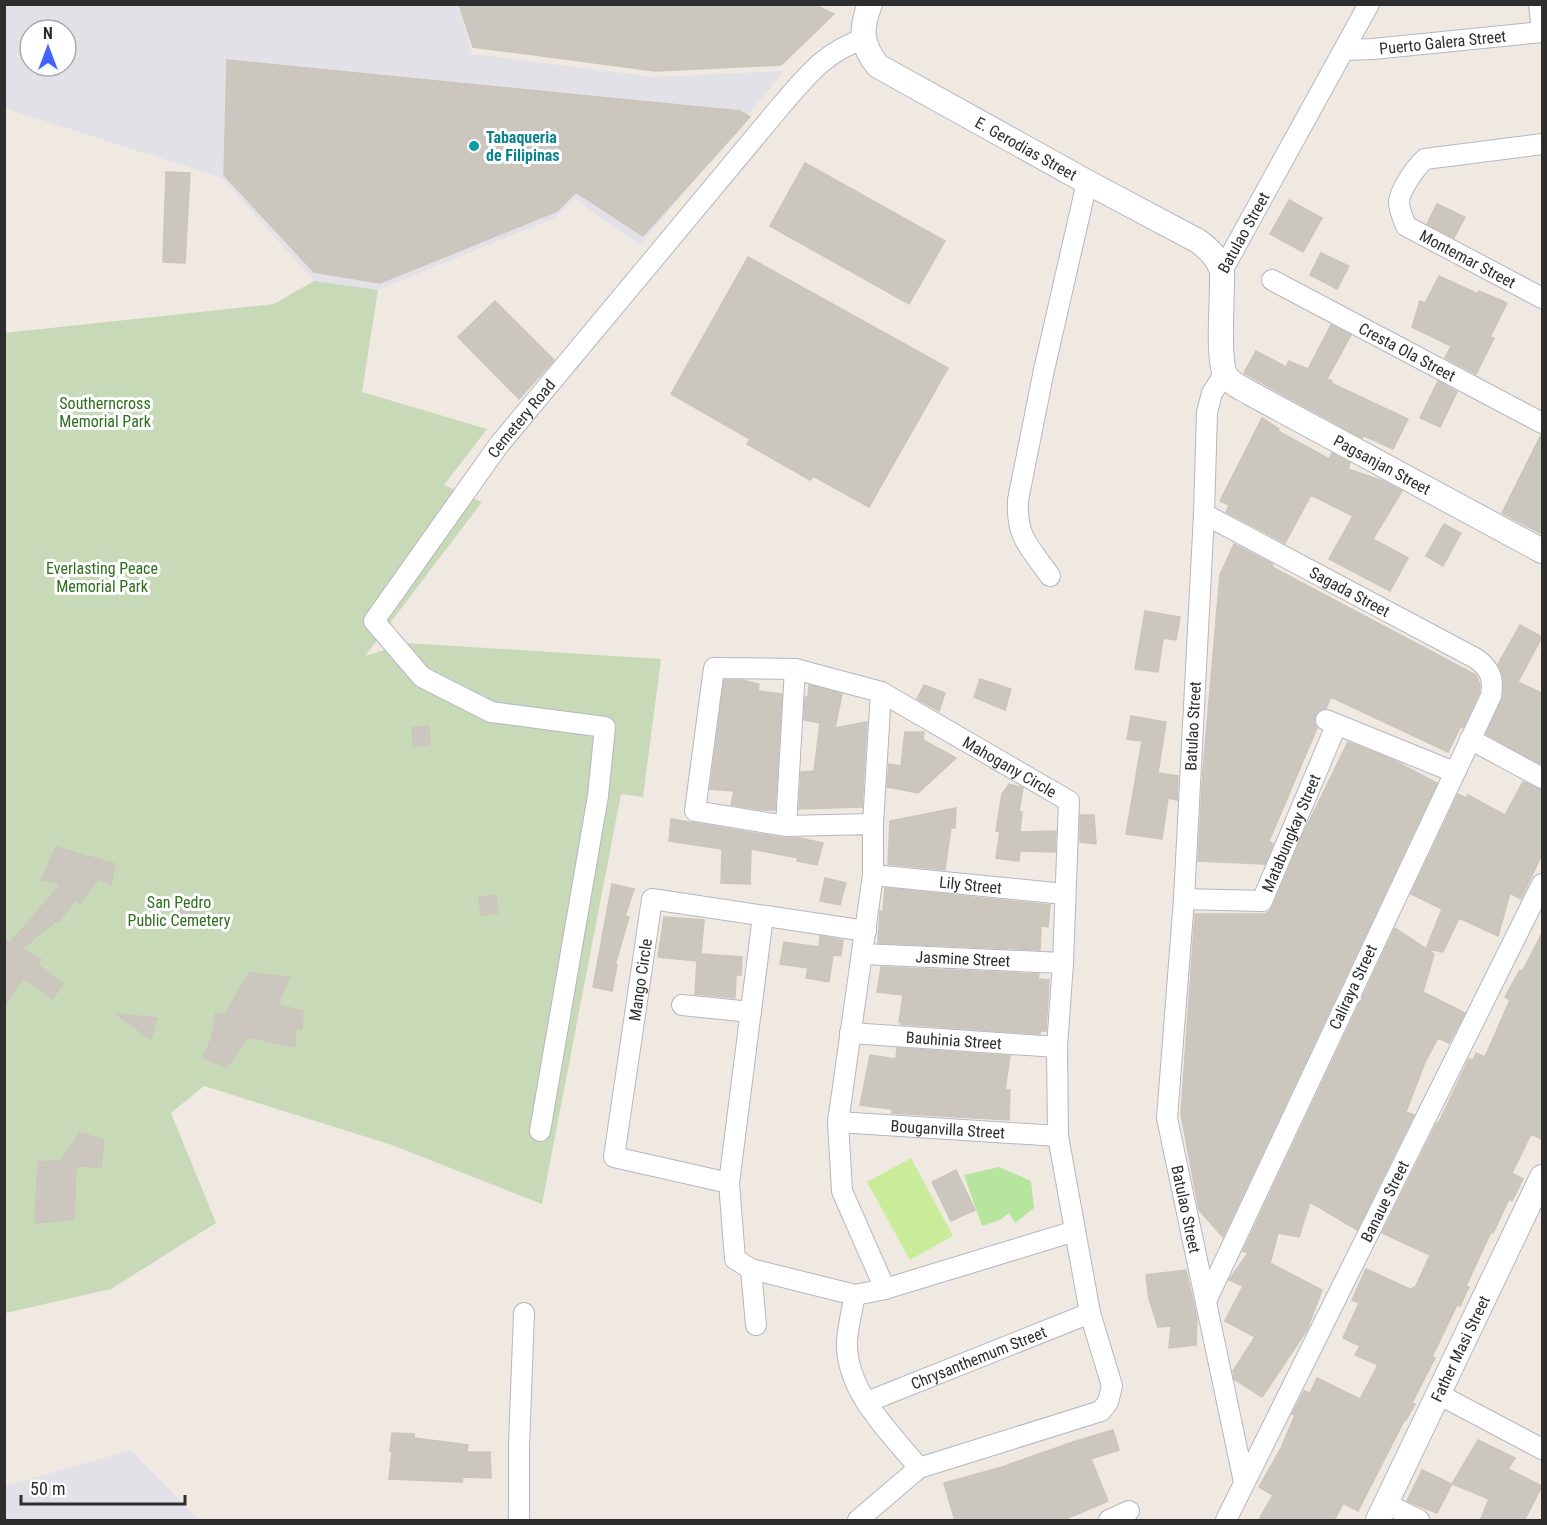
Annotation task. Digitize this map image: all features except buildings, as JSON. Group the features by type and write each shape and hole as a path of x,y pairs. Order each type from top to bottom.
{"street":[{"path":"864,39 864,21 870,4"},
{"name":"Batulao Street","path":"1244,1482 1167,1118 1184,899 1204,514 1207,412 1212,393 1225,373 1222,354 1222,271 1368,4"},
{"path":"1539,4 1542,32"},
{"name":"Puerto Galera Street","path":"1344,50 1542,32"},
{"name":"E. Gerodias Street","path":"864,39 869,54 878,66 1198,241 1211,251 1222,271"},
{"name":"Cemetery Road","path":"540,1131 598,796 605,727 490,712 422,677 374,621 498,446 780,107 812,70 833,52 846,44 864,39"},
{"name":"Montemar Street","path":"1542,144 1425,159 1416,168 1399,200 1406,226 1542,298"},
{"path":"1050,576 1020,534 1017,516 1018,500 1041,382 1087,182"},
{"name":"Cresta Ola Street","path":"1272,280 1542,423"},
{"name":"Pagsanjan Street","path":"1225,373 1236,385 1250,393 1542,551"},
{"name":"Sagada Street","path":"1204,514 1475,658 1484,664 1490,673"},
{"name":"Mahogany Circle","path":"786,826 695,811 714,668 795,669 881,692 1069,801 1063,963 1057,1047 1058,1136 1090,1313 1112,1386 1108,1402 1101,1411 919,1468"},
{"path":"795,669 786,826 873,824"},
{"name":"Caliraya Street","path":"1206,1301 1491,696 1493,684 1490,673"},
{"path":"881,692 873,824 873,875 838,1122 842,1191 885,1289"},
{"name":"Matabungkay Street","path":"1184,899 1262,902 1330,722 1454,772"},
{"path":"1470,738 1542,778"},
{"name":"Lily Street","path":"873,875 1065,894"},
{"name":"Banaue Street","path":"1226,1521 1542,884"},
{"name":"Mango Circle","path":"729,1183 614,1157 652,899 866,931"},
{"path":"763,916 729,1183 735,1259 751,1269 855,1295 885,1289 1075,1231"},
{"name":"Jasmine Street","path":"863,954 1063,963"},
{"path":"682,1005 751,1012"},
{"name":"Bauhinia Street","path":"850,1033 1057,1047"},
{"name":"Bouganvilla Street","path":"838,1122 1058,1136"},
{"name":"Father Masi Street","path":"1382,1512 1542,1177"},
{"path":"751,1269 756,1325"},
{"path":"855,1295 847,1341 851,1372 867,1402 919,1468 858,1521"},
{"path":"519,1521 519,1445 524,1313"},
{"name":"Chrysanthemum Street","path":"867,1402 1090,1313"},
{"path":"1438,1394 1542,1449"},
{"path":"1109,1521 1129,1511"},
{"path":"1382,1512 1419,1521"}],"shaded area":[{"path":"5,4 459,5 472,54 654,77 784,71 640,245 575,199 554,218 378,290 314,281 222,178 5,108"},
{"path":"131,1450 199,1520 5,1520 5,1486"}],"green space":[{"path":"314,281 378,290 362,392 487,429 444,485 482,502 365,656 407,643 661,659 643,797 621,794 542,1204 392,1145 204,1086 171,1113 216,1223 111,1289 5,1313 4,333 274,304"},
{"path":"911,1158 953,1236 910,1260 867,1182"},
{"path":"999,1167 1031,1181 1034,1208 1015,1223 1009,1213 1000,1220 982,1226 964,1175"}],"place":[{"name":"Tabaqueria de Filipinas","path":"474,146"}],"park label":[{"name":"Southerncross Memorial Park","path":"105,412"},
{"name":"Everlasting Peace Memorial Park","path":"102,577"},
{"name":"San Pedro Public Cemetery","path":"179,911"}]}
